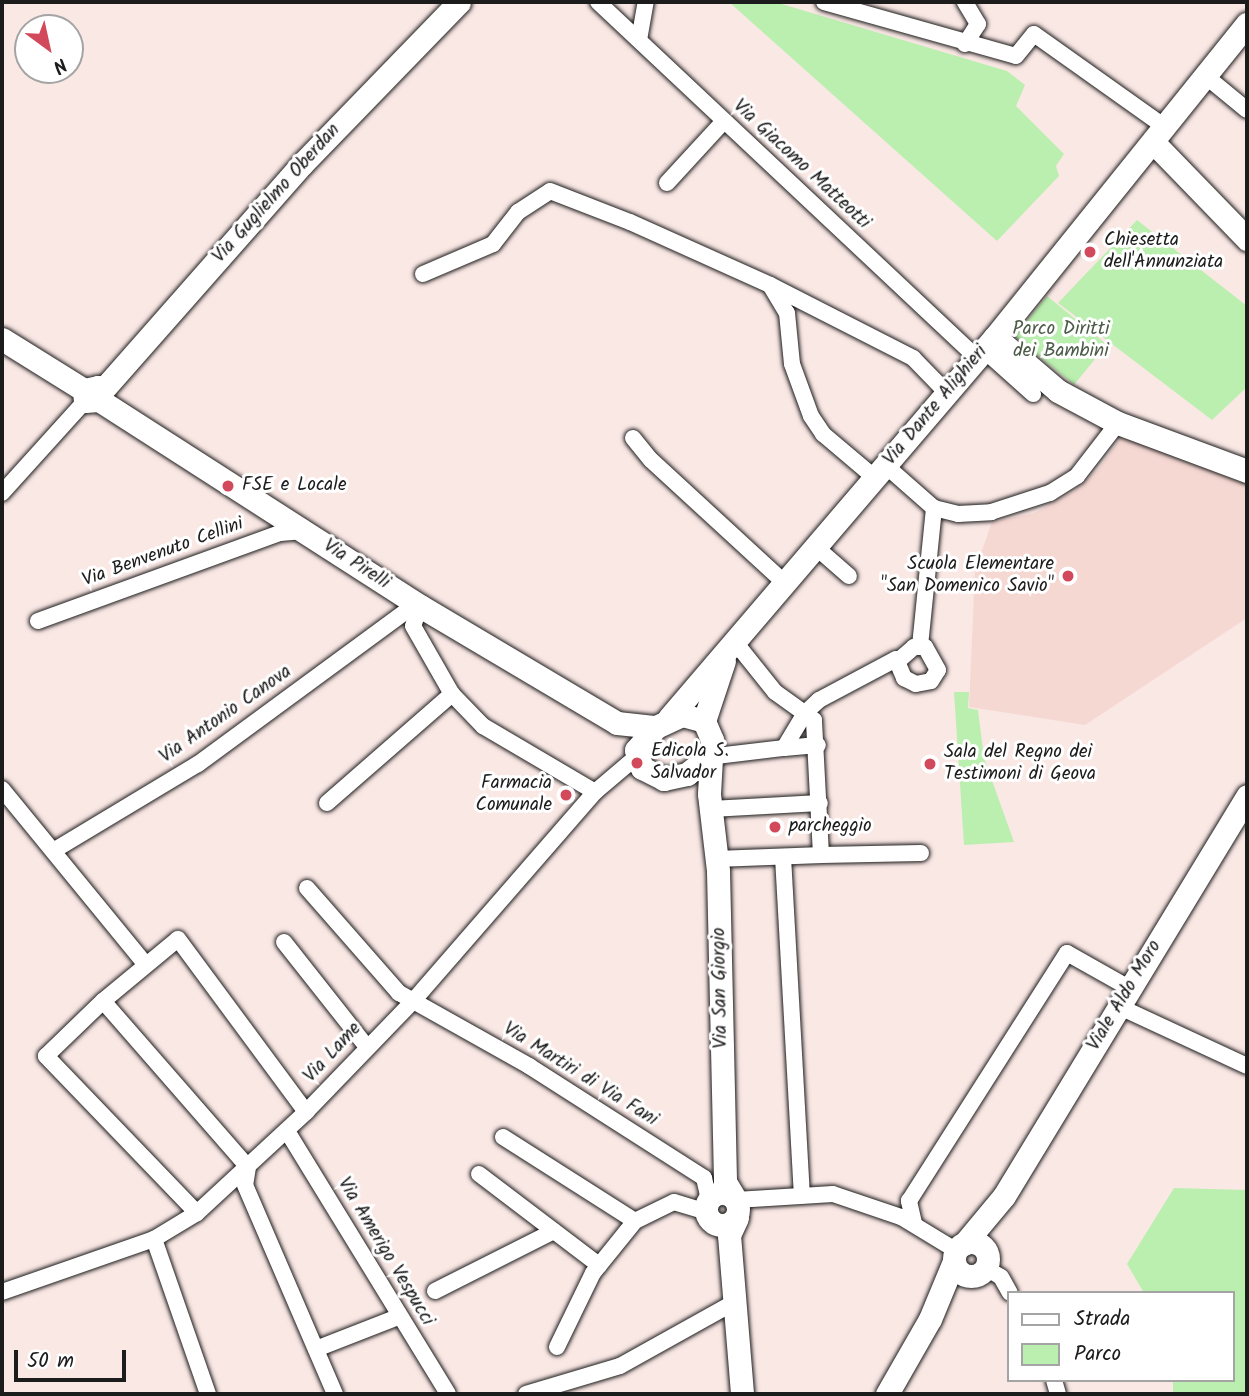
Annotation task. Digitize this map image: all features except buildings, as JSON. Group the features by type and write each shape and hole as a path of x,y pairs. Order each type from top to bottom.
{"street":[{"name":"Via Guglielmo Oberdan","path":"2,493 303,163 459,2"},
{"name":"Via Giacomo Matteotti","path":"598,2 723,122 985,348 1033,394"},
{"path":"639,40 646,2"},
{"path":"824,2 965,44 1016,56 1034,34 1160,135 1247,239"},
{"path":"965,2 978,24 965,44"},
{"name":"Via Dante Alighieri","path":"663,722 818,549 1208,78 1247,24"},
{"path":"1208,78 1247,110"},
{"path":"667,183 723,122"},
{"path":"423,275 494,244 518,212 550,191 770,285 913,358 947,393"},
{"path":"770,285 787,313 792,364 811,416 823,434 934,508 957,514 991,512 1050,494 1077,476 1118,423"},
{"name":"Via Pirelli","path":"2,339 418,605 617,723 635,754"},
{"path":"985,348 1118,423 1247,471"},
{"path":"633,438 651,460 786,584"},
{"path":"920,646 934,508"},
{"name":"Via Benvenuto Cellini","path":"38,621 279,533 304,531"},
{"path":"818,549 849,576"},
{"path":"418,605 413,626 452,694 483,726 595,792"},
{"name":"Via Antonio Canova","path":"53,851 198,764 418,605"},
{"path":"708,757 712,740 704,721 732,646 775,692 814,720 818,745 821,855"},
{"path":"920,646 930,651 937,666 931,681 910,681 900,672 899,660 906,650 920,646"},
{"path":"784,748 805,713 882,664 899,660"},
{"path":"327,803 452,694"},
{"path":"704,721 682,715 663,722 635,754 654,777 679,777 708,757 818,745"},
{"name":"Via Pirelli","path":"617,723 663,722"},
{"name":"Via Lame","path":"2,1292 153,1239 197,1213 287,1131 414,1000 595,792 635,754"},
{"name":"Via San Giorgio","path":"708,757 717,859 721,1208 735,1303 742,1394"},
{"path":"679,777 710,802 820,803"},
{"path":"2,789 145,964"},
{"name":"Viale Aldo Moro","path":"887,1394 930,1319 958,1252 1004,1196 1247,796"},
{"path":"717,859 921,853"},
{"path":"783,857 802,1195"},
{"name":"Via Martiri di Via Fani","path":"307,888 399,993 529,1066 704,1178 721,1208"},
{"path":"197,1213 46,1056 103,1001 178,939 306,1112"},
{"path":"284,942 367,1047"},
{"path":"914,1223 909,1201 1067,953 1123,997 1247,1066"},
{"path":"103,1001 248,1167 245,1185 335,1394"},
{"name":"Via Amerigo Vespucci","path":"287,1131 398,1317 448,1394"},
{"path":"503,1137 635,1222"},
{"path":"479,1174 599,1265"},
{"path":"557,1347 599,1265 635,1222 674,1202 721,1208 802,1195 833,1194 914,1223 958,1252 963,1274 982,1267 1001,1277 1009,1291"},
{"name":"Viale Aldo Moro","path":"930,1319 982,1267 1004,1196"},
{"path":"435,1291 554,1231"},
{"path":"153,1239 208,1394"},
{"path":"526,1394 620,1366 735,1303"},
{"path":"316,1349 398,1317"}],"shaded area":[{"path":"1124,433 1247,484 1247,618 1085,725 969,707 975,570 992,522 1034,513 1073,492 1100,467"}],"green space":[{"path":"729,2 775,2 1007,71 1025,85 1016,106 1064,154 1056,166 1059,176 997,241"},
{"path":"1137,220 1247,306 1247,387 1212,420 1058,303"},
{"name":"Parco Diritti dei Bambini","path":"1047,296 1107,344 1074,385 1014,336"},
{"path":"954,692 969,692 968,708 978,710 984,758 1014,842 964,845"},
{"path":"1174,1188 1247,1190 1247,1394 1173,1394 1173,1382 1235,1382 1235,1291 1143,1291 1127,1264"}],"place":[{"name":"Chiesetta dell'Annunziata","path":"1090,252"},
{"name":"FSE e Locale","path":"228,486"},
{"name":"Scuola Elementare \"San Domenico Savio\"","path":"1068,576"},
{"name":"Edicola S. Salvador","path":"637,763"},
{"name":"Sala del Regno dei Testimoni di Geova","path":"930,764"},
{"name":"Farmacia Comunale","path":"566,795"},
{"name":"parcheggio","path":"775,827"}]}
